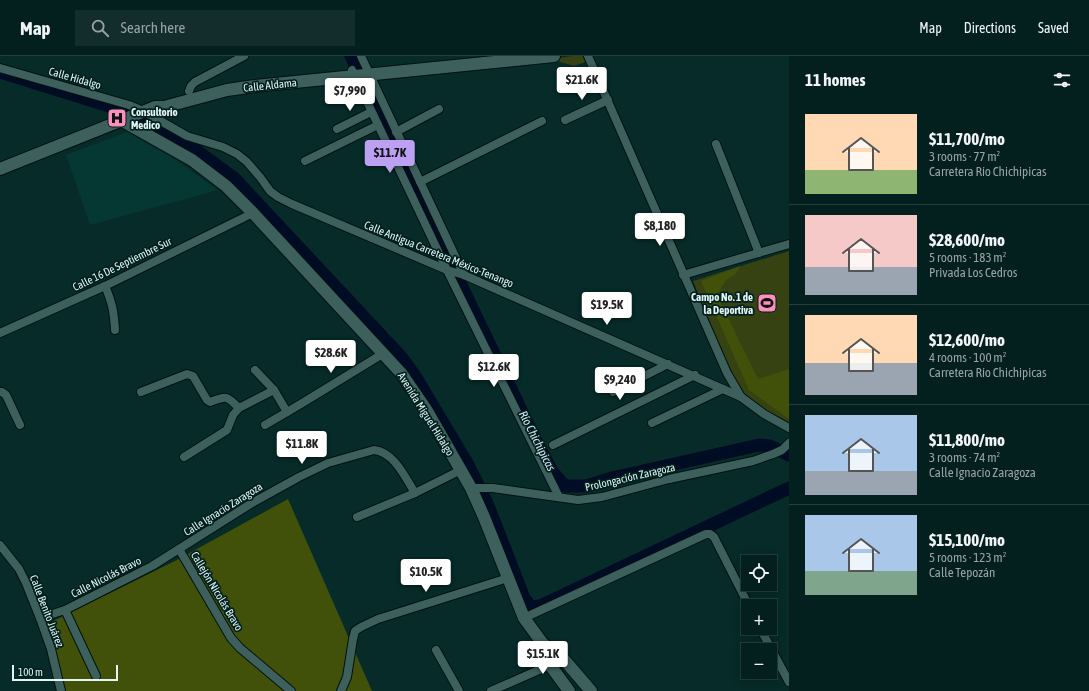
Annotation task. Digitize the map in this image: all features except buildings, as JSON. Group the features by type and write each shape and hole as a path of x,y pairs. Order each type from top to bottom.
{"main road":[{"name":"Calle Aldama","path":"368,72 489,56"},
{"name":"Calle Aldama","path":"155,107 161,100 226,82 254,78 368,72 554,56"},
{"name":"Calle Aldama","path":"0,169 155,107 164,107 227,90 353,73"},
{"name":"Avenida Miguel Hidalgo","path":"132,116 226,186 253,213 401,373 427,411 461,470 476,488 484,517 524,618 543,644 550,665 569,691"},
{"name":"Avenida Miguel Hidalgo","path":"543,644 561,656 591,691"}],"street":[{"path":"189,92 191,86 195,82 244,56"},
{"path":"361,56 461,274"},
{"path":"588,56 724,367 741,396 764,414 789,428"},
{"name":"Calle Hidalgo","path":"0,68 118,102 132,116"},
{"path":"353,73 559,497"},
{"path":"565,120 608,100"},
{"path":"396,132 440,109"},
{"path":"337,129 372,112"},
{"name":"Calle Antigua Carretera México-Tenango","path":"132,116 223,147 237,154 247,162 270,191 278,198 448,270 461,274 741,396"},
{"path":"420,182 542,121"},
{"path":"305,161 378,125"},
{"path":"716,144 759,253"},
{"name":"Calle 16 De Septiembre Sur","path":"0,333 105,286 253,213"},
{"path":"683,275 789,244"},
{"path":"105,286 112,303 115,330"},
{"path":"265,424 384,353"},
{"path":"613,392 668,364"},
{"path":"255,370 274,390 287,412"},
{"path":"141,392 187,374 193,376 207,400 210,402 227,398 239,408"},
{"path":"553,445 695,375"},
{"path":"652,423 723,388"},
{"path":"184,457 227,430 233,414 239,408 274,390"},
{"path":"0,392 6,394 20,425"},
{"name":"Prolongación Zaragoza","path":"476,488 492,488 578,500 602,497 753,461 782,450 789,443"},
{"name":"Calle Ignacio Zaragoza","path":"179,549 252,502 300,477 328,463 368,451 381,450 388,455 400,468 415,493"},
{"path":"357,517 415,493 461,470"},
{"path":"524,618 706,534 710,534 714,537 745,599"},
{"name":"Calle Benito Juárez","path":"0,544 19,569 40,618 61,691"},
{"name":"Calle Nicolás Bravo","path":"40,618 65,610 152,566 179,549"},
{"name":"Callejón Nicolás Bravo","path":"179,549 231,638 240,648 291,691"},
{"path":"341,691 348,676 352,639 355,631 378,619 508,578"},
{"path":"65,610 96,676"},
{"path":"764,635 789,682"},
{"path":"436,650 459,691"},
{"path":"491,691 550,665 561,656"}],"shaded area":[{"path":"127,132 171,157 218,190 90,225 66,155"}],"green space":[{"path":"587,56 588,61 574,66 550,59"},
{"path":"789,251 789,426 765,412 743,394 725,359 693,281"},
{"path":"740,266 736,274 726,280 717,295 758,379 789,369 789,419 749,390 701,281"},
{"path":"288,499 372,691 60,691 49,623 175,561"}],"waterway":[{"name":"Río Chichipicas","path":"351,56 535,439 553,473 565,486 587,486 612,478 759,445 770,446 789,455"},
{"path":"0,72 122,110 190,146 234,178 402,358 415,376 467,463 487,503 524,598 531,607 540,606 789,488"}],"place":[{"name":"Consultorio Medico","path":"117,118"},
{"name":"Campo No. 1 de la Deportiva","path":"767,303"}]}
